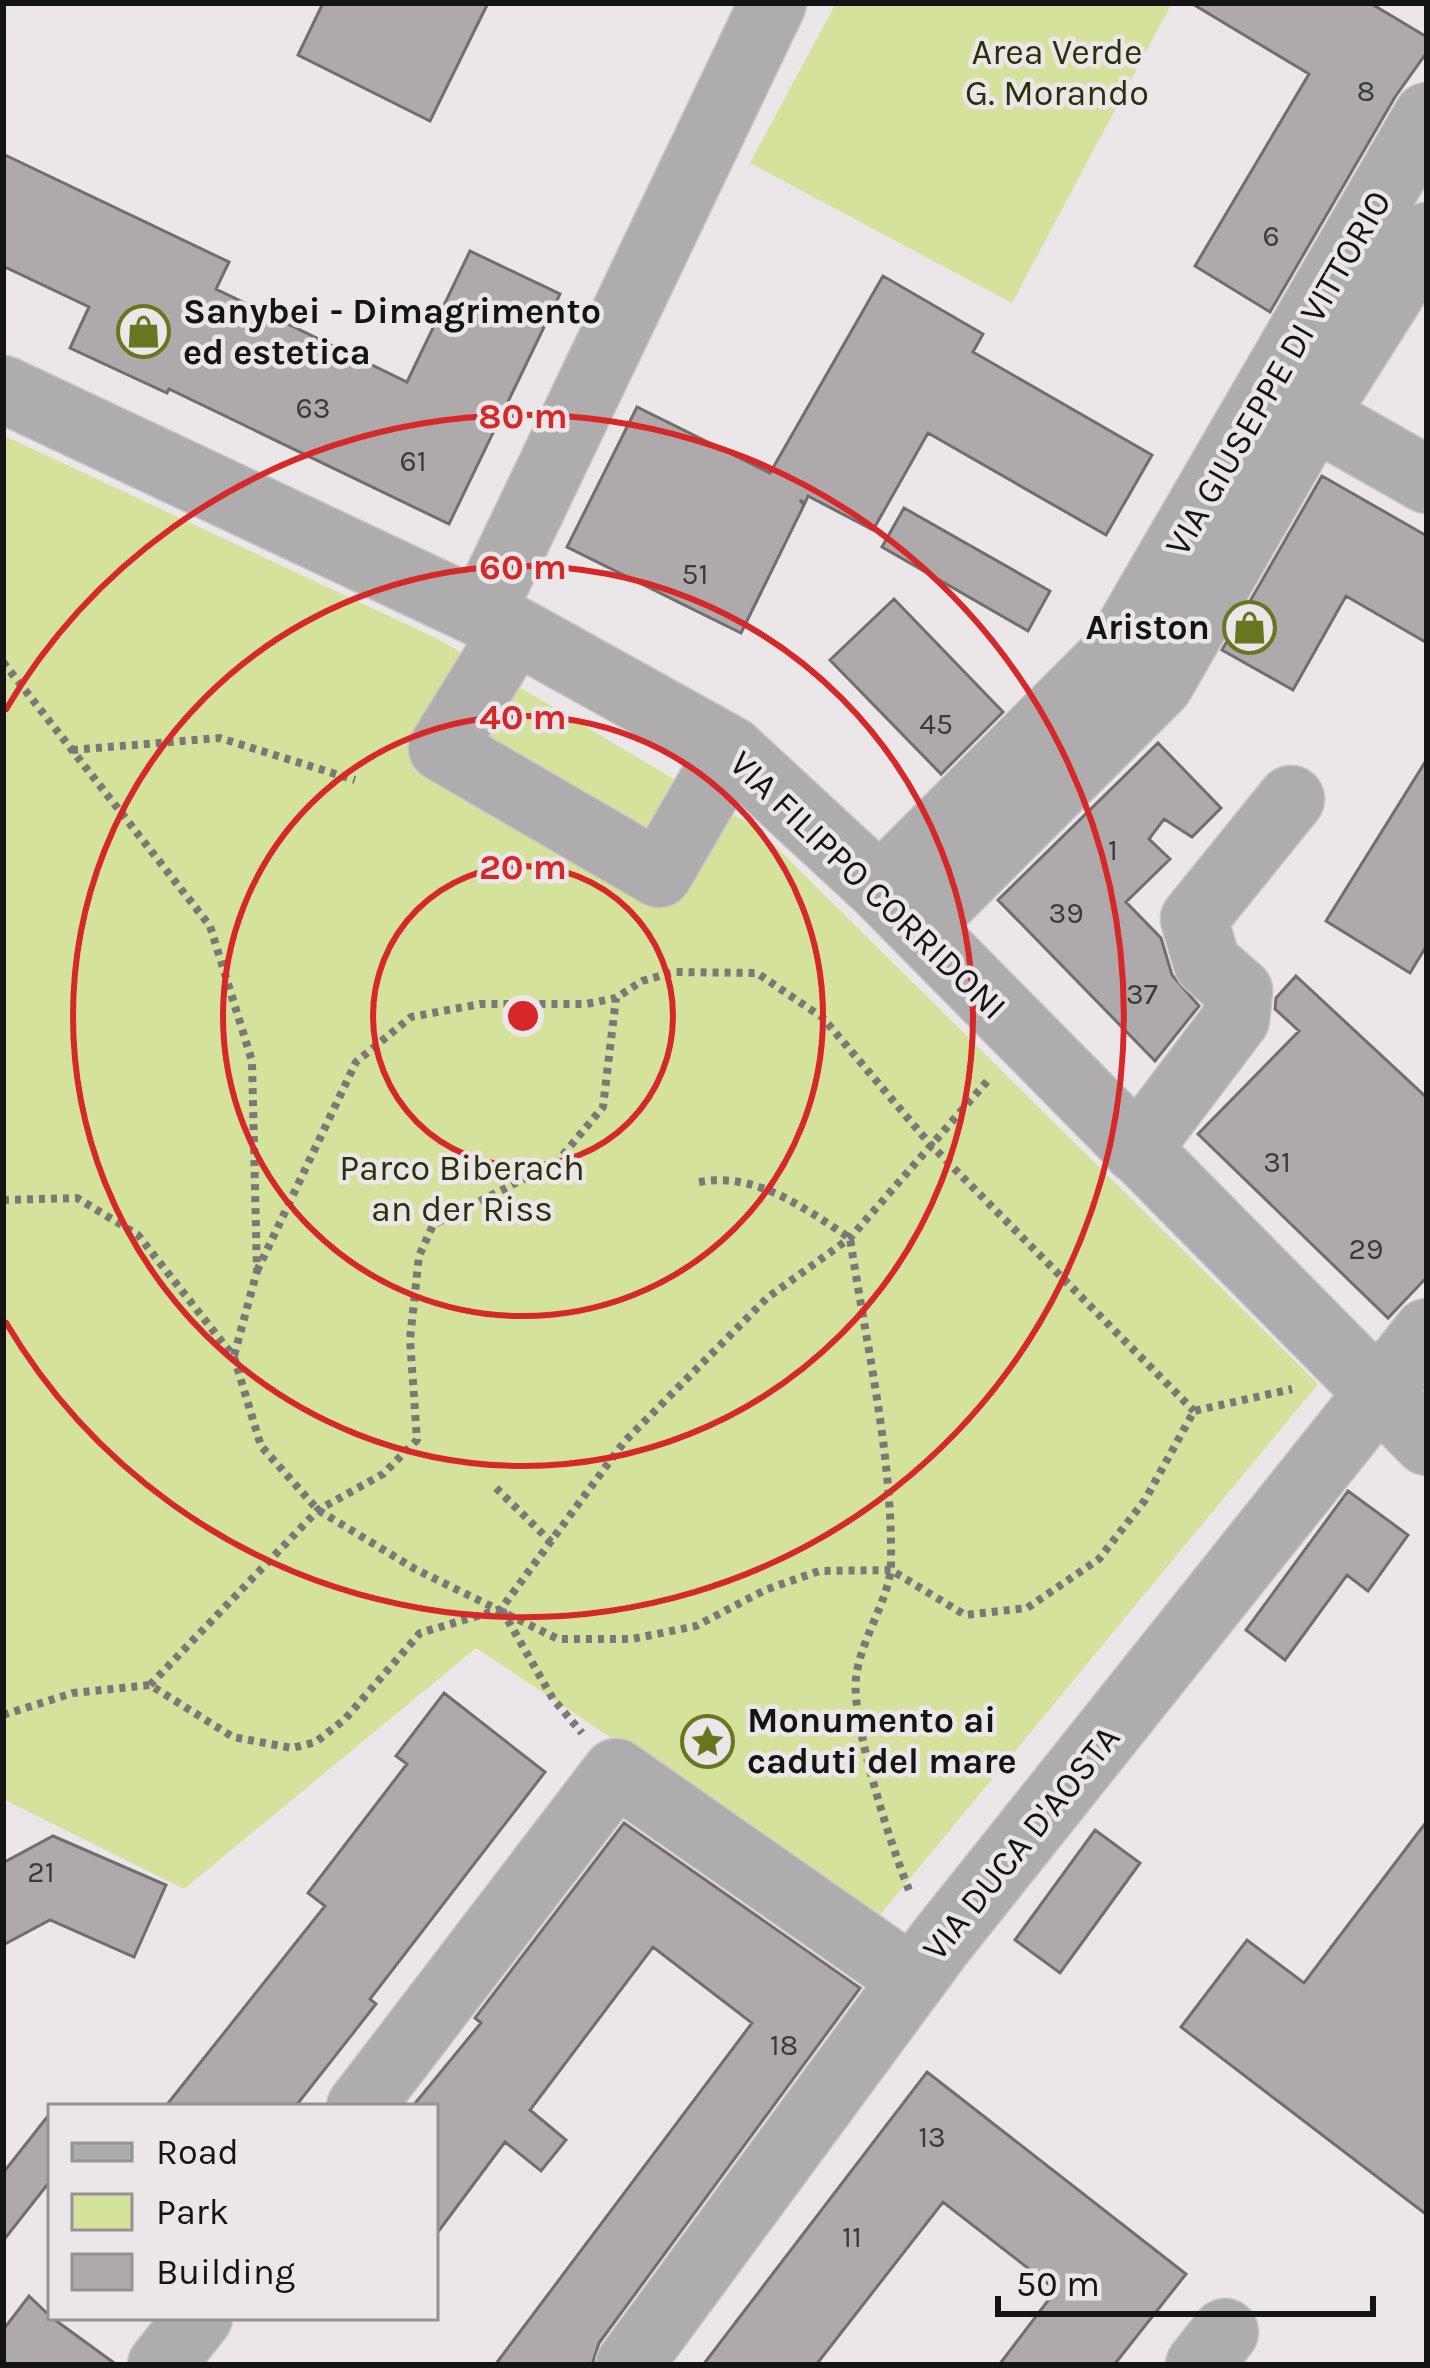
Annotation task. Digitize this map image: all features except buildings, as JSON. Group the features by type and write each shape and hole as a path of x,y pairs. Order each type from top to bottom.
{"street":[{"path":"731,750 658,874 442,748 773,3"},
{"name":"VIA GIUSEPPE DI VITTORIO","path":"899,907 1160,684 1427,116"},
{"name":"VIA GIUSEPPE DI VITTORIO","path":"1291,402 1427,236"},
{"name":"VIA FILIPPO CORRIDONI","path":"3,389 498,622 731,750 899,907 1427,1442"},
{"path":"1291,402 1427,480"},
{"path":"1137,1150 1237,1019 1239,991 1207,963 1194,919 1291,799"},
{"name":"VIA DUCA D'AOSTA","path":"629,2365 1360,1376 1427,1332"},
{"path":"362,2104 616,1772 926,1961"},
{"path":"161,2365 197,2320"}],"path":[{"path":"3,662 209,926 252,1061 257,1271"},
{"path":"71,750 220,739 355,780"},
{"path":"234,1357 257,1271 356,1062 411,1017 480,1004 586,1004 616,998 642,981 674,972 757,973 823,1018 929,1143 1194,1411"},
{"path":"150,1685 318,1510 382,1474 417,1440 410,1339 419,1256 433,1225 557,1162 607,1109 616,998"},
{"path":"3,1715 73,1693 150,1685 233,1737 292,1748 316,1742 344,1719 420,1633 501,1609 640,1426 767,1298 850,1238 929,1143 1027,1039"},
{"path":"699,1183 733,1176 786,1197 850,1238 884,1468 891,1570 868,1626 855,1681 869,1761 926,1961"},
{"path":"3,1200 77,1198 138,1234 234,1357 261,1446 318,1510 415,1568 558,1639 632,1639 696,1626 765,1589 819,1570 891,1570 965,1615 1027,1608 1099,1559 1145,1500 1194,1411 1360,1376"},
{"path":"496,1488 551,1542"},
{"path":"501,1609 553,1700 616,1772"}],"green space":[{"name":"Area Verde G. Morando","path":"836,3 1172,3 1012,303 750,163"},
{"name":"Parco Biberach an der Riss","path":"3,435 438,639 758,829 1318,1384 879,1916 476,1648 184,1889 3,1799"}],"place":[{"name":"Sanybei - Dimagrimento ed estetica","path":"144,332"},
{"name":"Ariston","path":"1249,627"},
{"name":"Monumento ai caduti del mare","path":"708,1741"}]}
